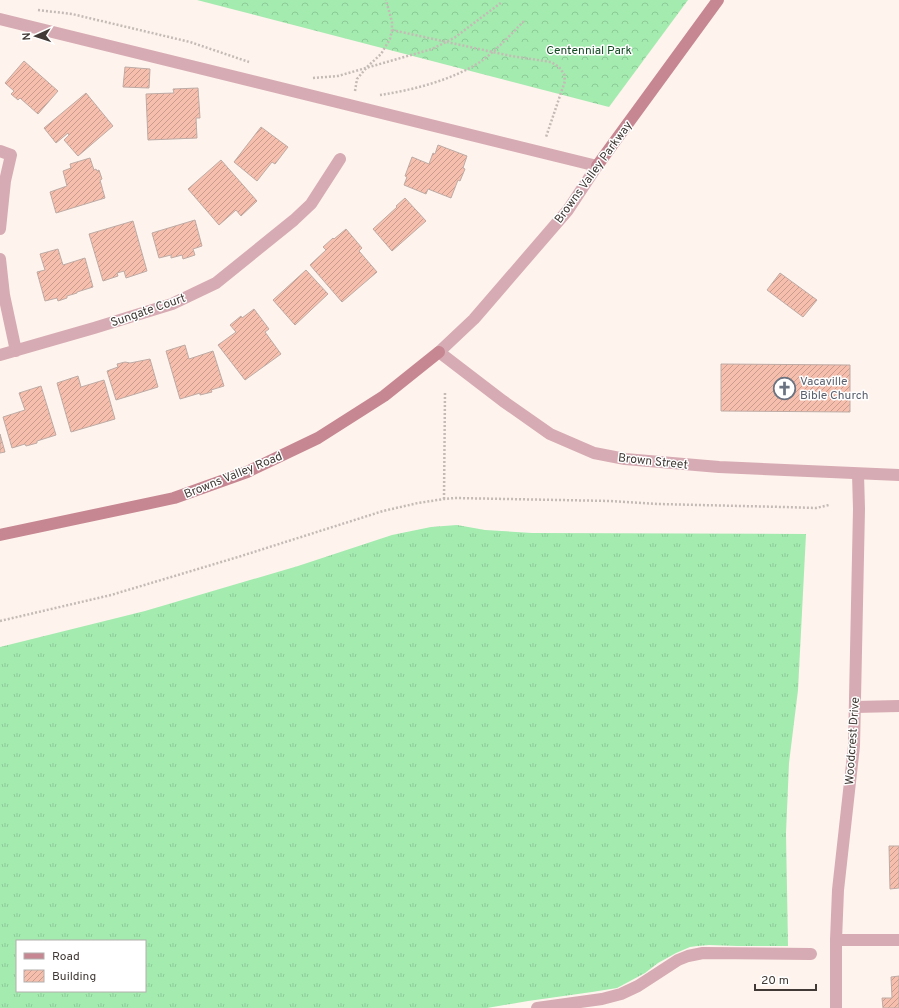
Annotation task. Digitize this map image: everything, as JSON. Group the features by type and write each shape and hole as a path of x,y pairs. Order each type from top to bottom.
{"main road":[{"name":"Browns Valley Parkway","path":"597,166 718,0"},
{"name":"Browns Valley Road","path":"0,535 174,498 247,472 318,438 384,396 439,352"}],"street":[{"path":"0,19 597,166"},
{"path":"0,151 11,155 5,181 0,229"},
{"name":"Sungate Court","path":"0,355 172,304 216,283 294,220 311,204 340,159"},
{"name":"Browns Valley Parkway","path":"439,352 474,319 568,210 597,166"},
{"path":"0,260 4,295 16,351"},
{"name":"Brown Street","path":"439,352 503,401 550,434 594,453 625,459 719,467 899,475"},
{"name":"Woodcrest Drive","path":"836,1008 838,890 854,746 859,510 858,474"},
{"path":"854,707 899,706"},
{"path":"836,940 899,940"},
{"path":"537,1008 621,994 638,986 678,960 696,954 811,954"}],"path":[{"path":"358,107 355,92 357,79 366,67 381,54 390,39 392,22 386,0"},
{"path":"308,77 316,78 338,76 432,49 454,38 502,2"},
{"path":"37,10 72,14 190,42 254,64"},
{"path":"376,95 421,86 454,75 479,62 493,52 525,20"},
{"path":"392,30 511,56 551,62 559,67 564,74 565,81 546,135 543,153"},
{"path":"444,499 446,392"},
{"path":"0,621 111,595 383,511 444,499 611,501 658,504 816,508 829,505"}],"green space":[{"name":"Centennial Park","path":"197,0 688,0 609,107"},
{"path":"457,525 485,530 532,533 806,534 798,690 789,763 786,833 788,946 709,945 690,947 658,963 645,973 617,988 487,1008 0,1008 0,647 145,611 298,566 392,535 431,527"}],"building":[{"path":"24,61 58,91 38,114 20,98 18,100 11,94 14,91 5,83"},
{"path":"125,67 150,69 149,88 123,87"},
{"path":"198,88 200,118 196,118 197,138 148,140 146,94 174,93 173,89"},
{"path":"86,93 113,126 78,156 64,140 69,135 68,133 56,143 44,128"},
{"path":"261,127 288,147 275,164 272,162 257,181 234,162"},
{"path":"438,145 467,156 463,168 465,169 460,181 458,180 451,198 428,189 426,194 404,185 407,177 405,176 412,157 429,164"},
{"path":"90,158 94,170 99,170 105,198 56,213 50,192 67,186 63,171 71,168 70,164"},
{"path":"221,160 257,201 241,216 236,210 219,225 188,189"},
{"path":"405,198 426,221 392,251 373,229"},
{"path":"195,220 202,246 193,249 195,255 183,259 182,255 171,258 171,255 159,258 152,233"},
{"path":"133,221 147,271 126,278 124,271 117,273 118,276 103,281 89,234"},
{"path":"346,229 362,248 359,251 377,272 342,302 310,265 326,250 323,247"},
{"path":"58,249 63,265 85,258 93,287 67,296 67,298 58,301 57,298 45,301 37,272 45,270 40,254"},
{"path":"306,270 328,294 295,325 273,300"},
{"path":"780,273 817,300 803,317 767,290"},
{"path":"254,309 269,329 265,332 281,354 245,380 218,345 236,332 230,325 241,316 242,318"},
{"path":"185,345 189,359 213,351 224,386 211,390 212,392 200,395 200,393 180,399 166,351"},
{"path":"150,359 158,387 116,400 107,371 118,367 117,364"},
{"name":"Vacaville Bible Church","path":"721,364 850,365 850,412 721,411"},
{"path":"78,376 81,387 104,380 115,419 71,432 57,383"},
{"path":"41,386 56,435 37,441 37,443 26,446 25,444 12,448 3,417 25,410 19,393"},
{"path":"0,434 5,452 0,453"},
{"path":"889,846 899,846 899,888 890,889"},
{"path":"899,976 899,1008 883,1008 882,998 892,998 891,977"}],"place":[{"name":"Vacaville Bible Church","path":"785,388"}]}
